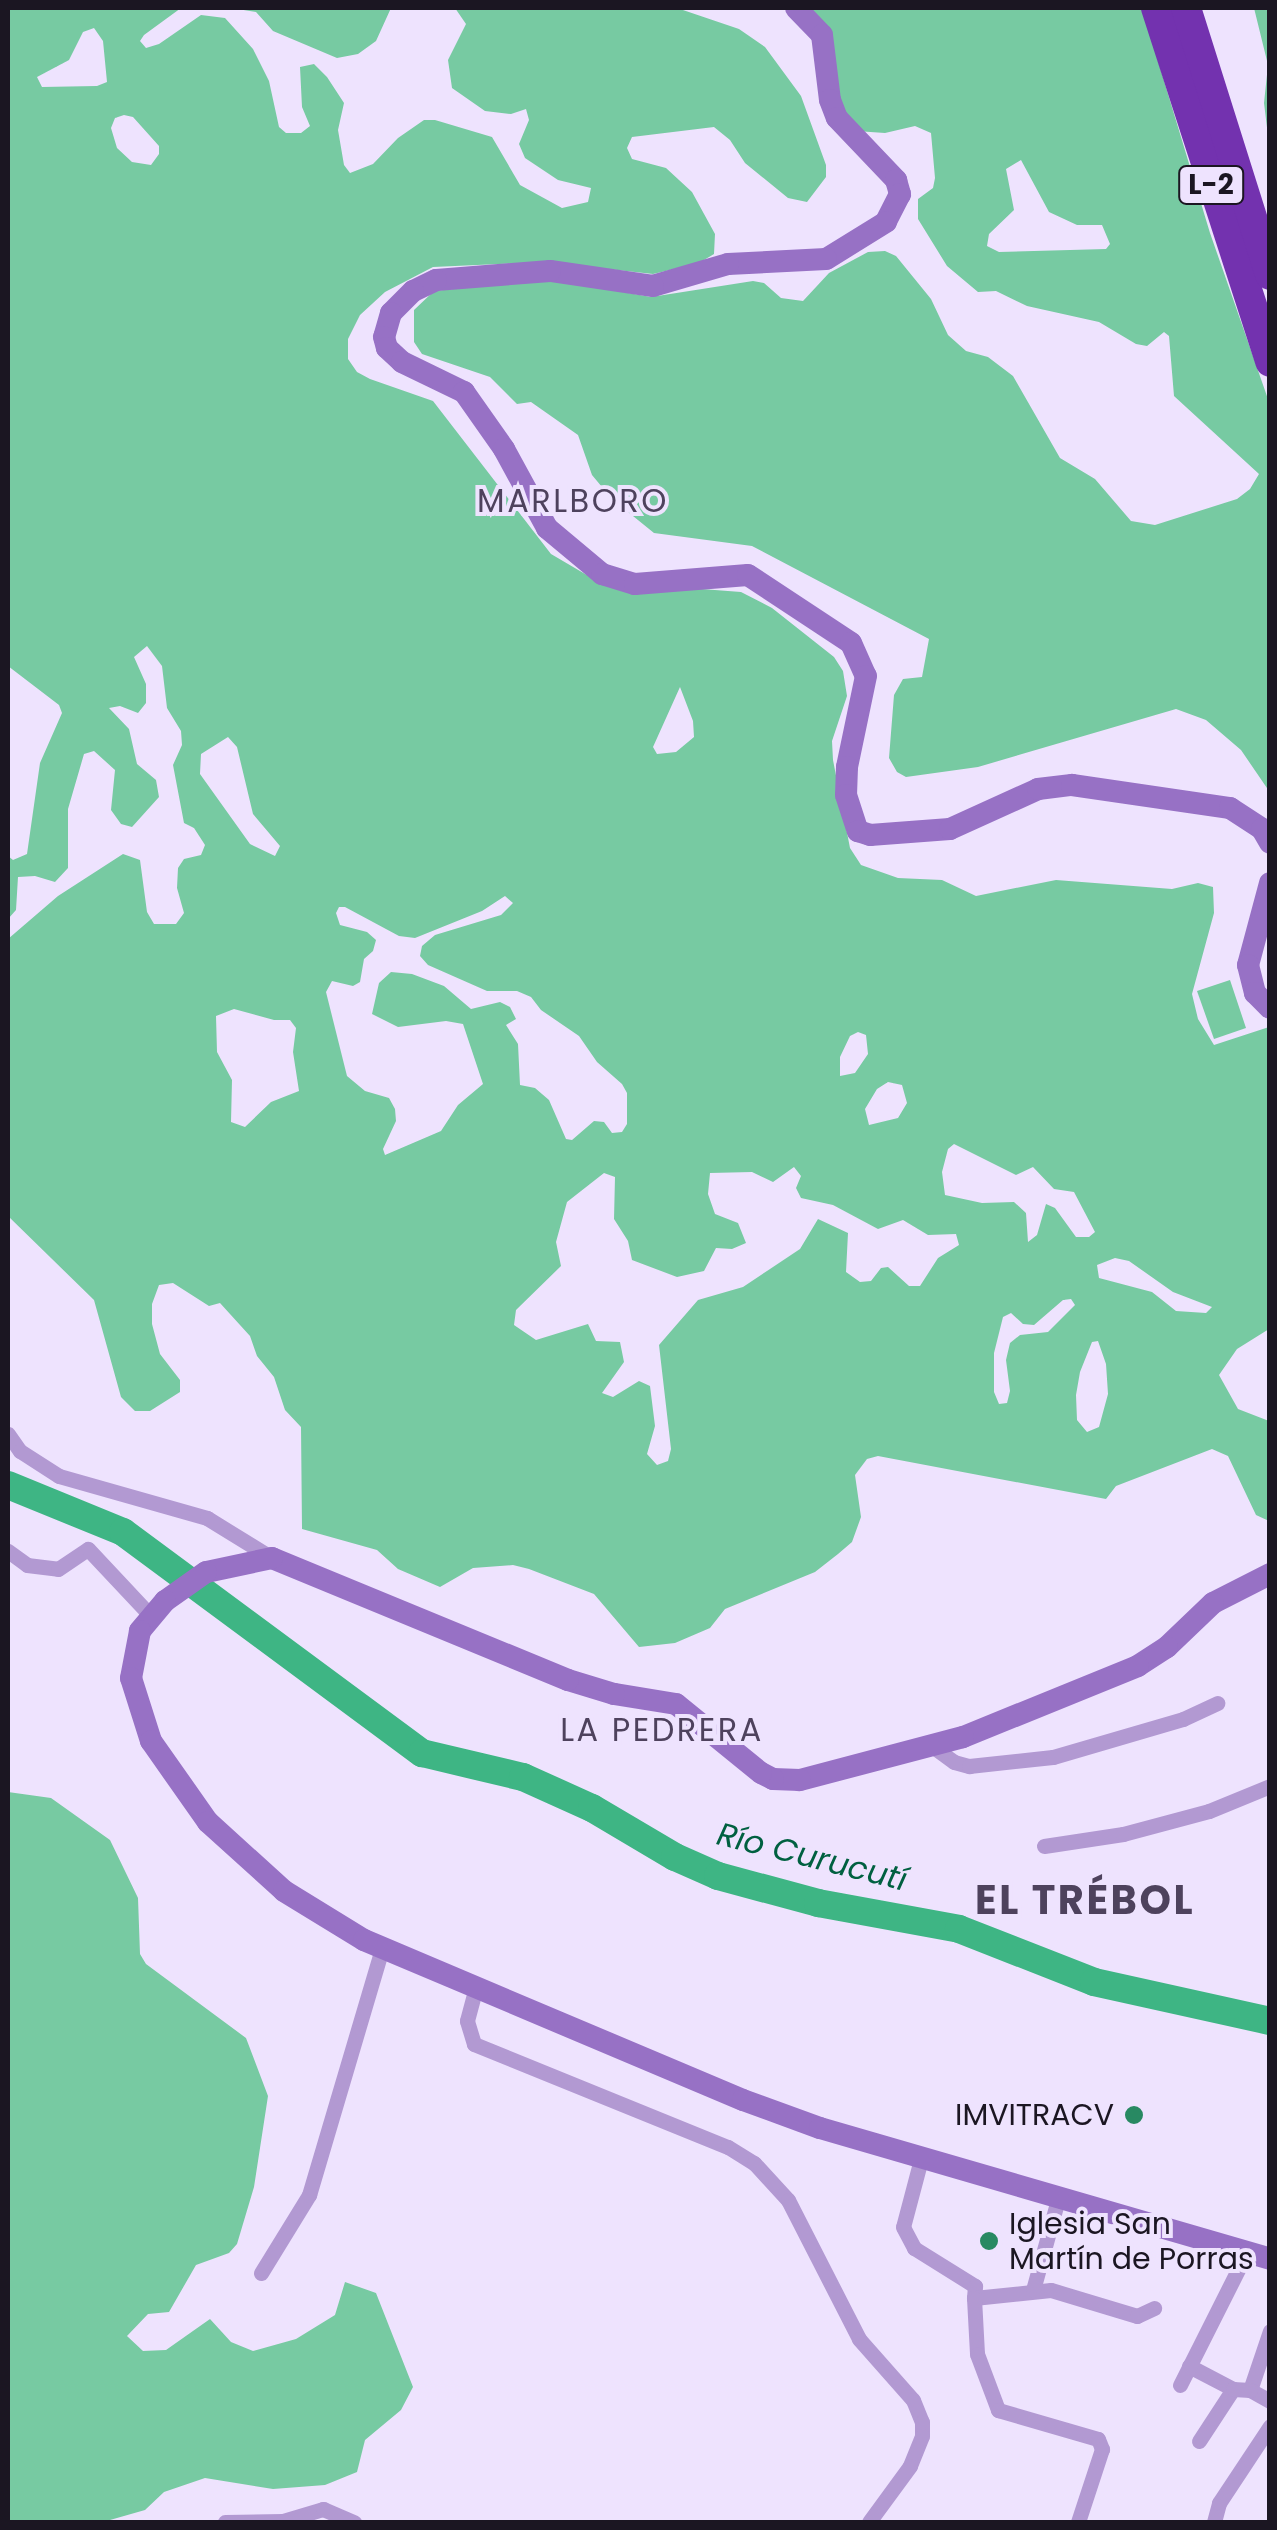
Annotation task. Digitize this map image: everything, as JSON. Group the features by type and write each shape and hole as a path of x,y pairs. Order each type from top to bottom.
{"highway":[{"name":"L-2","path":"1156,8 1270,362"},
{"name":"L-2","path":"1186,8 1270,275"}],"main road":[{"path":"796,8 822,35 830,100 837,118 896,180 900,194 886,222 826,259 728,264 653,286 550,271 436,280 413,291 391,313 384,337 387,348 402,362 464,392 504,448 548,528 602,574 635,584 748,575 850,642 866,676 846,767 846,795 858,831 870,836 950,829 1038,788 1072,785 1230,808 1254,822 1270,843"},
{"path":"1270,883 1248,964 1255,993 1270,1008"},
{"path":"1258,2255 922,2159 744,2100 382,1948 284,1890 208,1822 151,1741 131,1678 134,1646 150,1615 176,1592 206,1572 235,1562 272,1558 568,1680 614,1694 676,1704 773,1779 820,1777 1002,1723 1138,1666 1167,1646 1204,1609 1270,1574"}],"street":[{"path":"8,1434 20,1451 59,1476 207,1518 272,1558"},
{"path":"8,1550 28,1565 58,1568 88,1548 150,1615"},
{"path":"932,1746 970,1766 1053,1757 1184,1719 1218,1703"},
{"path":"1044,1846 1123,1834 1210,1811 1270,1786"},
{"path":"261,2273 309,2195 382,1948"},
{"path":"476,1987 466,2020 474,2044 728,2147 754,2163 788,2200 859,2338 913,2400 922,2422 922,2436 910,2466 868,2522"},
{"path":"922,2159 903,2226 914,2248 975,2286 977,2354 998,2410 1098,2439 1102,2450 1078,2522"},
{"path":"1033,2290 1058,2199"},
{"path":"1180,2385 1258,2255"},
{"path":"974,2298 1051,2290 1137,2316 1154,2308"},
{"path":"1199,2441 1242,2390 1270,2331"},
{"path":"1189,2366 1270,2401"},
{"path":"1214,2522 1219,2503 1270,2426"},
{"path":"225,2522 283,2520 324,2509 354,2522"}],"green space":[{"path":"8,8 181,8 144,35 140,41 146,48 159,44 201,15 225,18 253,49 269,81 279,127 286,133 301,133 310,126 302,107 300,67 314,64 327,77 344,103 338,130 344,165 350,173 373,164 398,138 424,120 435,120 492,137 520,185 562,208 588,202 591,188 558,180 525,158 519,144 529,120 526,109 511,114 485,111 452,88 448,60 466,24 455,8 677,8 739,29 765,47 801,96 826,165 826,177 807,202 788,198 745,163 730,140 714,127 632,137 627,148 632,159 666,168 692,192 715,234 714,254 699,263 653,274 546,262 433,267 385,292 360,315 348,339 348,359 357,372 370,379 433,401 551,554 597,581 741,592 772,608 834,657 843,671 847,696 832,741 833,760 850,848 861,865 898,878 942,880 976,896 1056,880 1172,889 1198,883 1213,887 1214,913 1192,994 1198,1019 1214,1045 1269,1027 1269,1329 1237,1349 1219,1375 1238,1409 1269,1421 1269,1521 1256,1515 1228,1456 1212,1449 1116,1486 1106,1499 878,1456 867,1459 855,1475 861,1517 852,1542 838,1554 815,1572 725,1609 710,1628 675,1643 639,1647 594,1594 529,1569 513,1565 473,1568 440,1587 398,1569 377,1550 302,1529 301,1427 285,1410 274,1377 257,1356 250,1336 220,1303 209,1306 173,1283 159,1285 152,1304 152,1324 160,1354 180,1380 180,1392 150,1411 135,1411 121,1397 94,1300 8,1216 8,939 58,896 123,854 140,860 147,912 154,924 176,924 184,913 177,888 178,868 184,859 201,855 205,845 194,828 184,823 173,765 182,745 181,731 167,708 162,666 147,646 134,657 146,684 146,703 138,713 120,706 109,708 129,729 137,764 156,780 159,797 132,827 121,824 111,810 115,770 94,751 84,754 68,809 68,868 55,882 35,876 18,877 16,910 8,919 8,856 13,860 27,854 40,763 62,713 59,705 8,666","holes":["94,28 103,41 107,82 97,86 42,87 37,77 69,60 83,32","124,115 133,117 159,146 159,154 151,165 132,162 117,148 111,128 115,118","680,687 693,721 694,737 676,752 657,754 653,747","228,737 237,747 253,814 280,846 275,856 250,844 200,774 201,754","505,896 513,903 501,915 435,935 422,946 420,956 428,965 487,991 517,991 531,997 541,1010 579,1036 627,1093 627,1124 622,1132 612,1133 604,1122 594,1121 572,1140 566,1139 549,1100 535,1088 520,1085 518,1044 506,1025 516,1019 510,1007 500,1002 471,1009 444,986 412,974 391,972 379,983 372,1014 398,1027 446,1021 463,1024 483,1084 458,1105 441,1131 385,1155 383,1149 396,1121 395,1109 389,1098 365,1091 347,1076 326,992 332,981 353,986 360,982 364,959 373,951 376,940 367,932 340,925 336,913 339,907 399,936 415,938 482,911","234,1009 274,1020 290,1020 296,1028 293,1052 299,1091 271,1102 245,1127 231,1122 232,1080 217,1052 216,1016","858,1032 866,1035 868,1054 855,1073 840,1076 840,1057 850,1036","888,1082 902,1085 907,1103 898,1118 869,1125 865,1109 877,1089","954,1144 1016,1175 1033,1167 1054,1189 1074,1192 1095,1232 1089,1237 1076,1237 1055,1208 1046,1204 1037,1235 1028,1242 1026,1213 1014,1202 982,1203 945,1195 942,1172 948,1149","794,1167 801,1176 796,1188 801,1198 833,1205 878,1229 903,1220 928,1235 956,1234 959,1245 938,1258 920,1286 909,1286 888,1267 881,1268 871,1281 860,1282 846,1272 848,1233 818,1219 800,1249 743,1287 698,1300 659,1345 671,1449 668,1461 657,1465 647,1454 655,1426 650,1386 639,1381 613,1397 602,1393 624,1362 620,1342 596,1341 588,1324 536,1340 514,1325 516,1310 561,1266 556,1242 567,1202 604,1173 615,1177 614,1219 628,1241 632,1260 677,1277 704,1271 716,1248 732,1249 746,1243 738,1223 715,1214 708,1194 710,1173 752,1172 773,1182","1115,1258 1129,1261 1173,1292 1212,1307 1206,1313 1176,1311 1152,1292 1099,1278 1097,1265","1071,1299 1075,1305 1048,1332 1020,1335 1010,1343 1006,1360 1010,1391 1007,1403 999,1404 994,1392 994,1353 1003,1317 1011,1313 1023,1324 1034,1325 1063,1300","1098,1341 1106,1364 1108,1394 1099,1427 1087,1432 1077,1420 1076,1395 1092,1342"]},
{"path":"231,8 391,8 376,41 358,54 337,58 273,31 256,12"},
{"path":"809,8 1142,8 1210,233 1269,402 1269,791 1241,750 1206,720 1176,709 978,767 906,777 897,772 889,758 894,695 903,679 922,677 929,639 752,546 654,533 612,499 592,475 578,435 531,402 517,404 490,377 422,354 414,342 414,310 434,291 549,279 651,297 753,281 764,283 781,298 803,301 829,273 868,252 885,251 896,256 931,299 948,335 966,351 988,357 1013,376 1060,458 1095,479 1131,521 1155,525 1237,499 1250,489 1259,474 1174,396 1169,336 1164,332 1147,346 1136,344 1099,322 1027,306 996,291 978,292 947,266 918,219 918,199 933,188 935,178 931,133 915,126 885,133 856,131 841,120","holes":["1021,160 1049,212 1077,225 1102,225 1110,244 1106,249 999,252 987,246 989,234 1014,210 1006,169"]},
{"path":"1254,8 1269,8 1269,144 1264,103 1268,65"},
{"path":"1230,980 1246,1028 1214,1039 1197,991"},
{"path":"8,1792 51,1798 110,1840 138,1898 140,1954 146,1964 246,2038 268,2096 254,2187 237,2244 229,2253 196,2265 169,2312 148,2314 127,2336 143,2351 166,2350 210,2319 231,2342 253,2351 296,2339 335,2315 345,2282 376,2293 413,2387 401,2410 365,2440 357,2472 325,2485 273,2489 205,2478 164,2492 145,2510 103,2522 8,2522"}],"waterway":[{"name":"Río Curucutí","path":"8,1485 123,1532 422,1753 523,1777 592,1808 675,1857 718,1876 818,1903 959,1929 1094,1982 1270,2021"}],"place":[{"name":"IMVITRACV","path":"1134,2115"},
{"name":"Iglesia San Martín de Porras","path":"989,2241"}],"district":[{"name":"MARLBORO","path":"573,501"},
{"name":"LA PEDRERA","path":"662,1730"},
{"name":"EL TRÉBOL","path":"1085,1900"}]}
